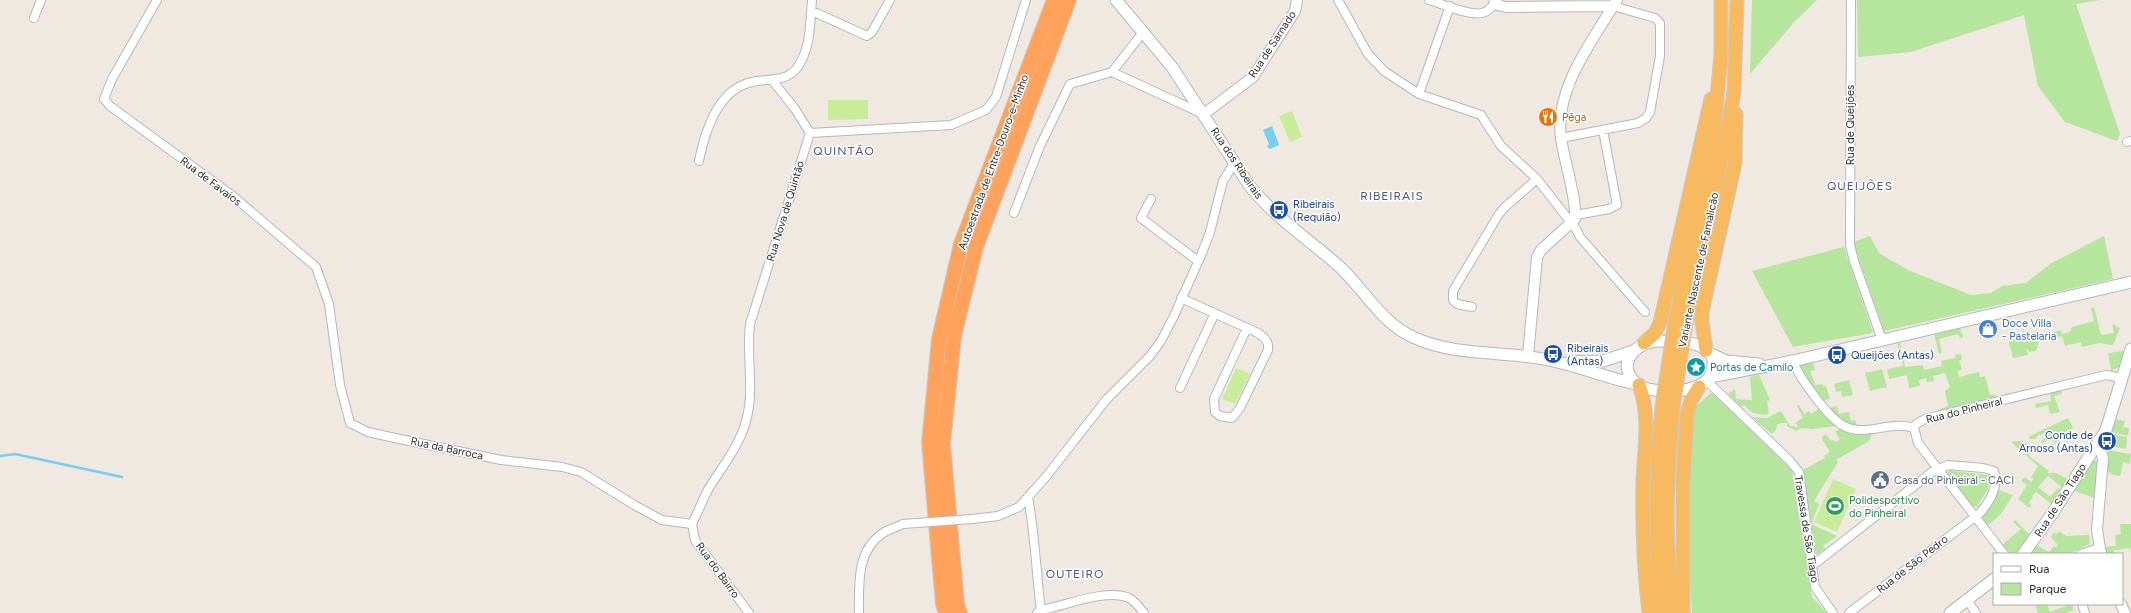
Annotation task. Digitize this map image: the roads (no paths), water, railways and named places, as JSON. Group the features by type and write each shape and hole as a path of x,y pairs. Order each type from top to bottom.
{"highway":[{"name":"Autoestrada de Entre-Douro-e-Minho","path":"946,613 943,604 929,443 939,339 961,244 1054,0"},
{"name":"Autoestrada de Entre-Douro-e-Minho","path":"960,613 957,604 943,444 954,336 976,247 1069,0"},
{"name":"Variante Nascente de Famalicão","path":"1661,613 1656,542 1656,493 1681,323 1714,131 1721,54 1721,0"},
{"name":"Variante Nascente de Famalicão","path":"1681,323 1727,134 1734,91 1737,0"},
{"path":"1644,343 1654,333 1660,323 1721,54"},
{"path":"1708,352 1702,322 1702,312 1736,154 1734,91"},
{"path":"1683,613 1683,480 1687,415 1691,400 1705,382"},
{"path":"1638,384 1646,417 1643,511 1646,588 1649,613"},
{"name":"Variante Nascente de Famalicão","path":"1669,400 1667,525 1669,567 1674,613"}],"main road":[{"name":"Rua dos Ribeirais","path":"1116,0 1144,31 1172,67 1249,185 1265,204 1340,268 1393,326 1416,339 1448,348 1528,356 1562,362"},
{"path":"1562,362 1654,390 1692,389 1705,382 1768,365 1793,361 2131,282"},
{"path":"1562,362 1603,361 1632,351 1644,343 1657,340 1689,342 1700,345 1708,352 1726,361 1768,365"},
{"name":"Rua de São Tiago","path":"2024,553 2046,523 2096,446 2110,420 2131,349"},
{"path":"1632,351 1628,363 1629,371 1638,384"},
{"path":"1705,382 1713,364 1708,352"},
{"path":"1950,613 1993,580"}],"street":[{"path":"34,18 41,0"},
{"name":"Rua de Favaios","path":"157,0 112,79 104,99 110,106 233,196 316,267"},
{"path":"699,161 703,142 717,110 732,90 751,82 781,79 789,75 797,68 804,56 812,11 812,0"},
{"path":"812,11 866,36 872,32 890,0"},
{"path":"772,80 795,109 810,133 951,124 986,110 996,97 1026,0"},
{"name":"Rua de Sarnado","path":"1204,114 1253,77 1295,11 1297,0"},
{"path":"1338,0 1368,54 1384,71 1419,94 1480,115 1502,146 1537,179 1574,220"},
{"path":"1429,0 1482,13 1490,10 1495,2 1506,7 1615,3 1655,18 1660,23 1660,56 1650,112 1646,118 1638,123 1561,138"},
{"name":"Rua de Queijões","path":"1851,0 1850,245 1854,261 1882,340"},
{"path":"1615,3 1574,72 1561,110 1561,138 1574,220 1580,237 1646,312"},
{"path":"1419,94 1450,6"},
{"path":"1014,213 1040,146 1070,84 1112,72 1144,31"},
{"path":"1112,72 1204,114"},
{"path":"1528,356 1537,257 1541,250 1574,220 1617,206 1603,130"},
{"name":"Rua Nova de Quintão","path":"692,524 708,490 740,436 746,421 750,386 748,339 750,324 810,133"},
{"path":"859,613 862,560 870,544 883,533 903,524 998,516 1019,507 1106,400 1150,356 1161,341 1198,261 1210,232 1223,181 1235,162"},
{"path":"1472,308 1457,304 1453,300 1453,291 1499,214 1537,179"},
{"path":"1151,199 1141,218 1198,261"},
{"name":"Rua da Barroca","path":"316,267 330,304 340,385 350,423 368,432 395,438 501,460 562,467 581,472 636,506 662,520 692,524"},
{"path":"1181,298 1248,328 1266,338 1268,350 1237,414 1232,418 1225,418 1215,412 1214,399 1248,328"},
{"path":"1180,388 1215,313"},
{"name":"Rua do Pinheiral","path":"1793,361 1798,372 1838,422 1849,428 1861,430 1900,426 1914,428 1919,421 1925,419 2106,376 2122,378"},
{"name":"Travessa de São Tiago","path":"1705,382 1795,466 1800,477 1817,592 1833,613"},
{"path":"1914,428 1918,443 2003,553"},
{"path":"2087,553 2100,551 2096,530 2103,458 2100,448 2096,446"},
{"name":"Rua de São Pedro","path":"1849,613 1984,508 1992,494 1996,481 1994,472 1983,468 1948,465 1938,468"},
{"path":"1812,564 1817,562 1938,468"},
{"path":"1028,497 1034,531 1039,612 1086,598 1113,596 1129,598 1144,613"},
{"name":"Rua do Bairro","path":"692,524 695,540 749,613"},
{"path":"1967,600 1976,613"}],"water":[{"path":"1272,126 1279,145 1270,149 1267,147 1269,144 1263,130"}],"waterway":[{"path":"0,456 15,454 122,477"}],"place":[{"name":"Pêga","path":"1548,117"},
{"name":"Ribeirais (Requião)","path":"1279,210"},
{"name":"Doce Villa - Pastelaria","path":"1988,329"},
{"name":"Ribeirais (Antas)","path":"1553,354"},
{"name":"Queijões (Antas)","path":"1837,355"},
{"name":"Portas de Camilo","path":"1696,367"},
{"name":"Conde de Arnoso (Antas)","path":"2107,441"},
{"name":"Casa do Pinheiral - CACI","path":"1880,480"},
{"name":"Polidesportivo do Pinheiral","path":"1835,506"}],"district":[{"name":"QUINTÃO","path":"844,151"},
{"name":"QUEIJÕES","path":"1860,186"},
{"name":"RIBEIRAIS","path":"1392,196"},
{"name":"OUTEIRO","path":"1075,574"}]}
